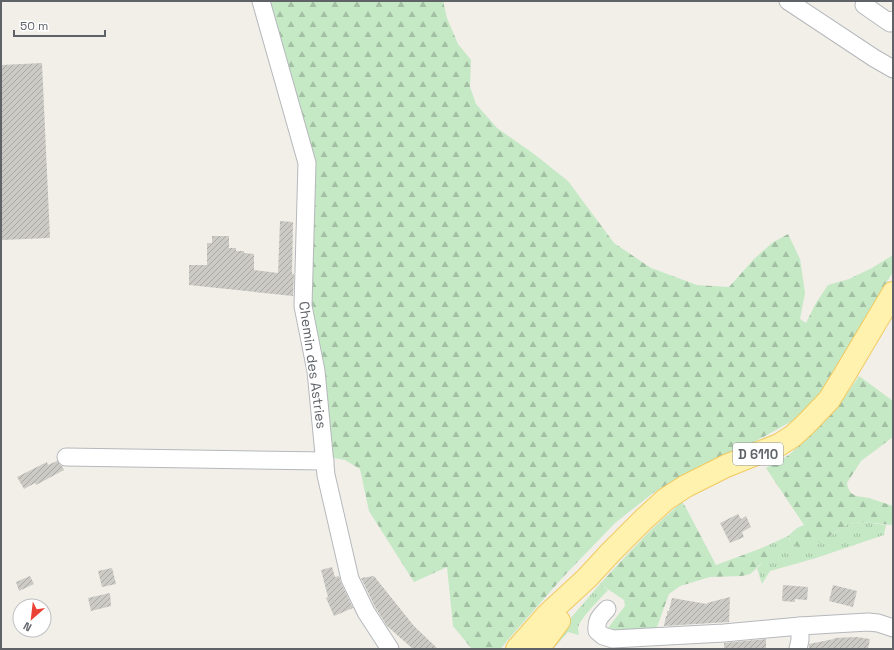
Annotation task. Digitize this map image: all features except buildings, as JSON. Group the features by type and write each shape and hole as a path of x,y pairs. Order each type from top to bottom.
{"main road":[{"name":"D 6110","path":"517,649 548,614 587,578 633,530 666,499 686,486 726,466 779,445 806,424 829,400 893,293"},
{"name":"D 6110","path":"538,649 563,616 587,578"}],"street":[{"name":"Chemin des Astries","path":"261,1 307,163 303,306 316,371 326,475 350,579 366,612 390,649"},
{"path":"788,1 893,69"},
{"path":"863,2 890,23 893,20"},
{"path":"66,457 325,461"},
{"path":"607,609 596,624 597,631 603,636 613,640 868,622 878,623 893,628"},
{"path":"798,649 800,640 800,626"}],"green space":[{"path":"269,1 443,1 447,18 458,44 471,60 470,87 476,104 497,128 534,154 568,181 614,243 651,268 697,285 729,287 754,259 772,243 788,234 800,259 805,293 800,319 806,323 816,303 828,285 849,279 872,268 893,255 893,272 870,309 832,377 801,416 756,441 706,463 653,493 615,523 563,577 500,649 472,649 453,626 447,567 414,582 369,511 360,469 345,460 328,457 309,313 313,188"},
{"path":"859,376 893,401 893,437 861,461 847,483 848,488 851,493 856,496 869,498 893,506 893,525 862,522 848,524 817,543 800,547 792,544 788,536 797,528 804,525 766,468 789,455 826,420 841,402"},
{"path":"682,502 716,565 762,548 768,552 768,557 750,574 742,576 710,577 680,586 669,594 654,635 610,634 608,628 625,606 624,600 600,584 629,552"},
{"path":"862,522 886,525 884,535 816,558 770,571 762,584 757,568 762,563 764,548 762,548 788,536 790,541 830,536 848,524"},
{"path":"600,584 608,590 583,619 578,628 579,635 568,632 553,649 547,649 563,627"}]}
